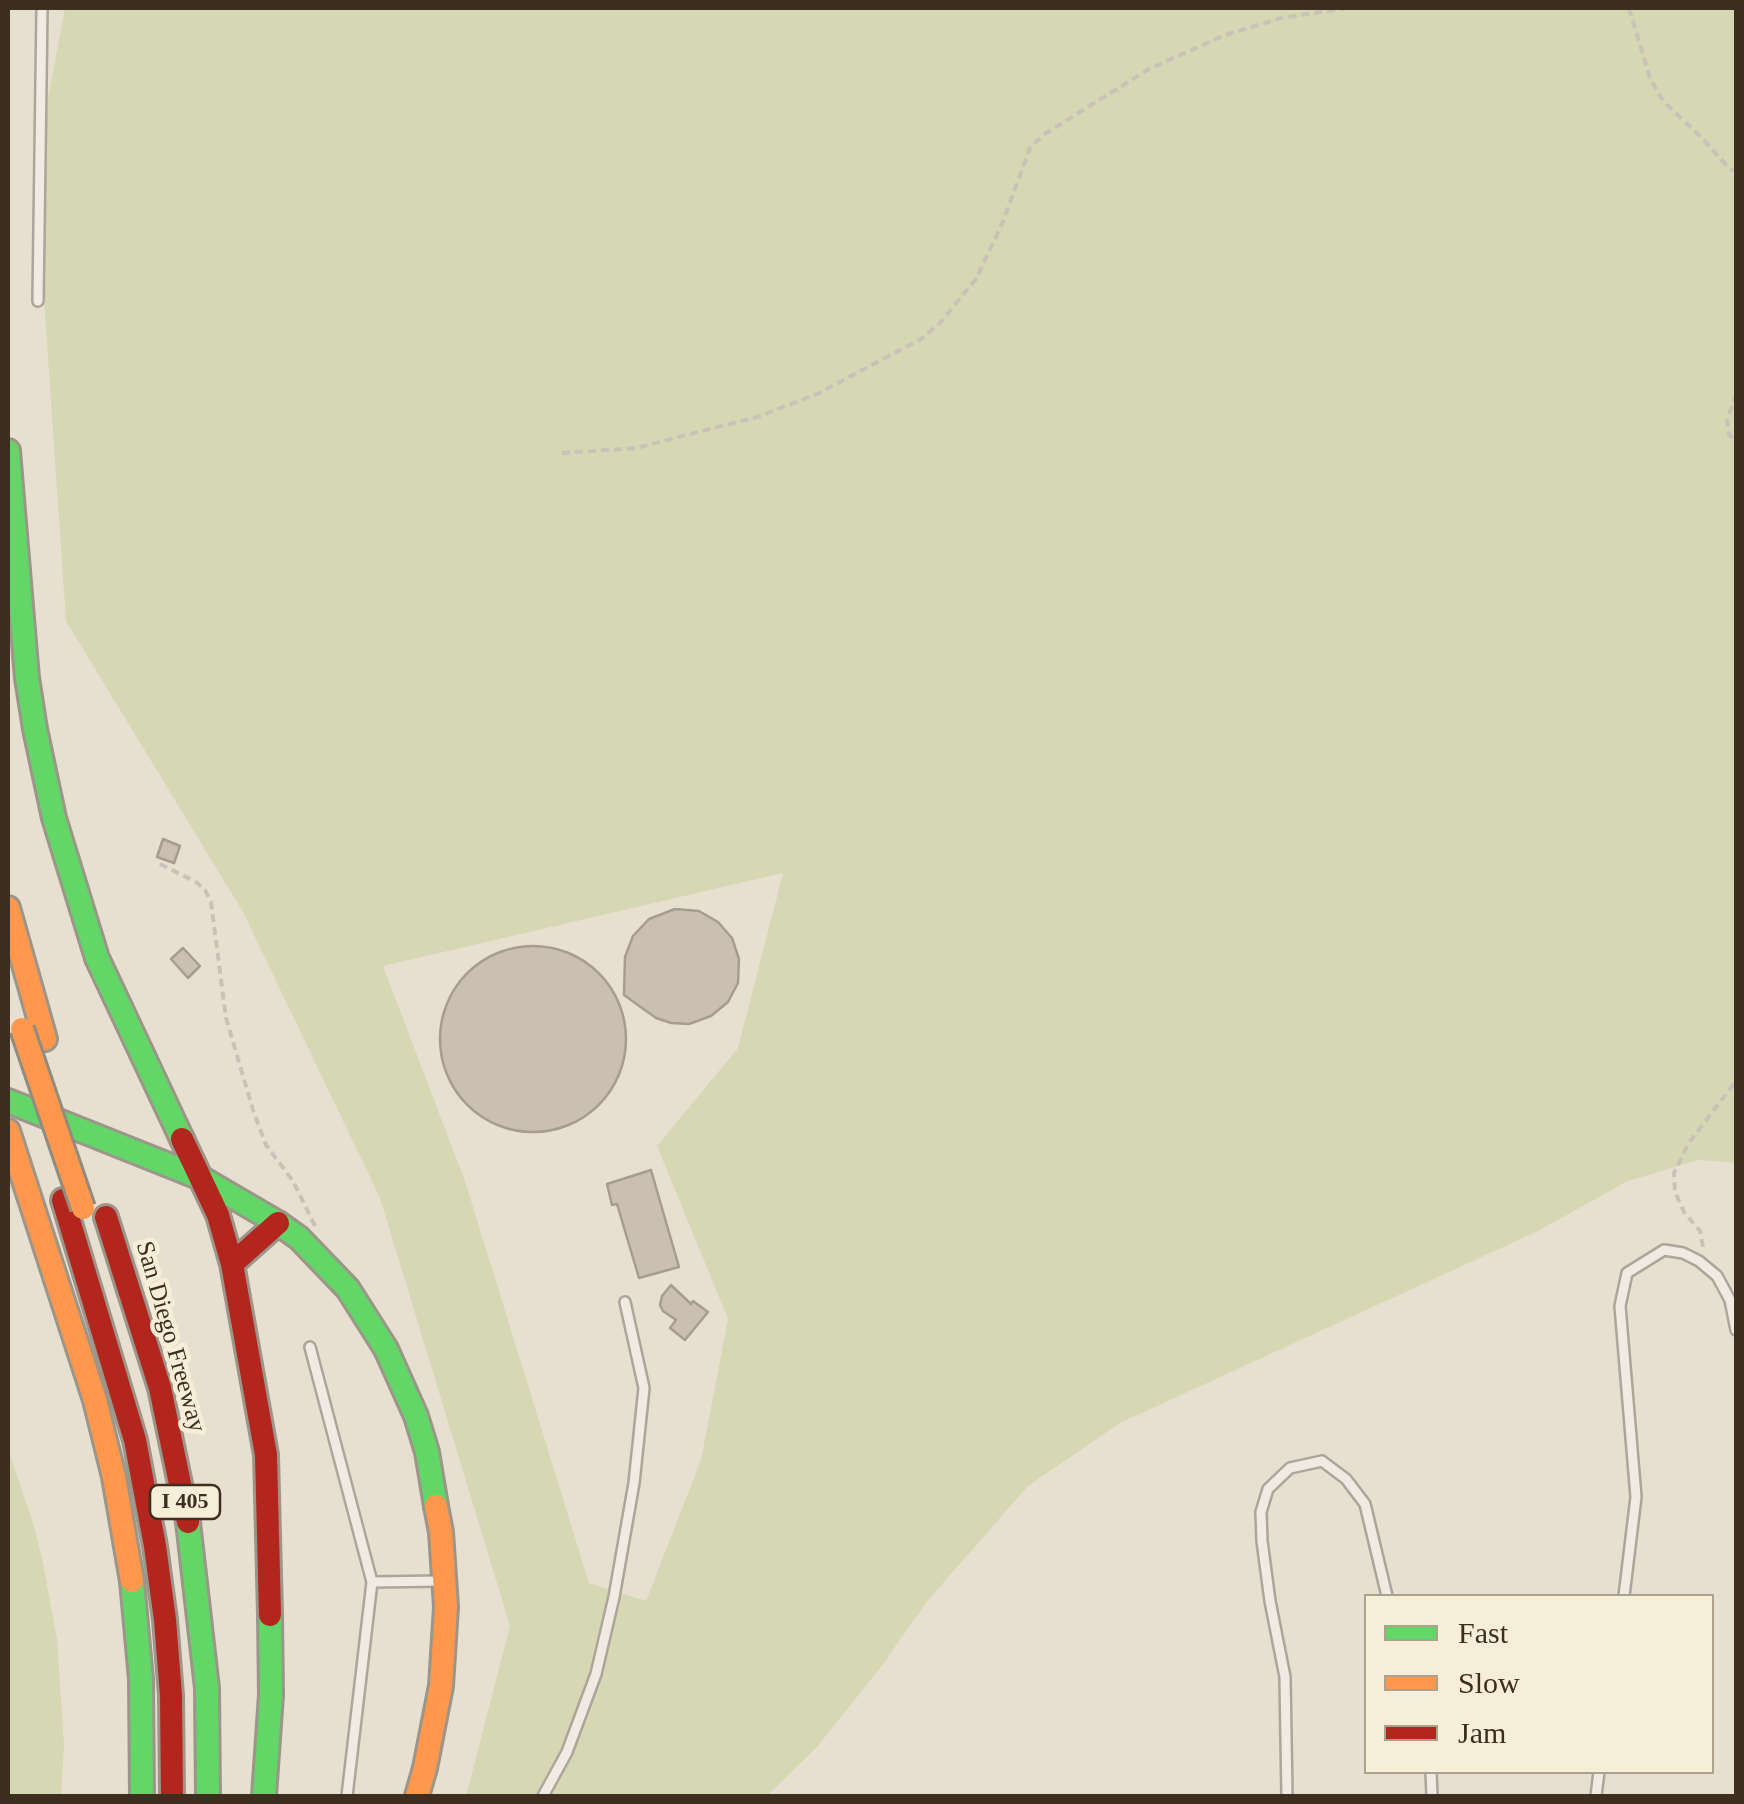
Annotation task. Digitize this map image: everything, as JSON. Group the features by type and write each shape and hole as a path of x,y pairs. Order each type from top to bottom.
{"main road":[{"path":"8,451 27,678 54,818 98,958 218,1215 232,1264 266,1455 271,1695 264,1796"},
{"name":"San Diego Freeway","path":"8,908 45,1038 160,1388 191,1537 207,1688 208,1796"},
{"path":"8,980 15,1032 148,1415 179,1600 188,1702 190,1796"},
{"path":"8,1100 201,1178 278,1222 348,1289 377,1333 416,1416 442,1532 446,1607 440,1686 417,1796"},
{"name":"I 405","path":"8,1131 95,1400 123,1525 140,1679 142,1796"},
{"path":"73,1204 135,1440 155,1546 171,1695 172,1796"},
{"path":"232,1264 278,1222"}],"lane":[{"path":"38,301 42,8"},
{"path":"1624,1594 1636,1496 1620,1306 1627,1272 1664,1250 1683,1253 1717,1276 1730,1300 1736,1330"},
{"path":"543,1796 566,1752 596,1674 634,1483 644,1388 625,1302"},
{"path":"310,1347 372,1582 346,1796"},
{"path":"1287,1796 1284,1677 1270,1600 1261,1512 1268,1489 1290,1468 1322,1461 1346,1480 1364,1504 1386,1594"},
{"path":"372,1582 445,1581"}],"path":[{"path":"562,454 636,448 757,417 816,394 921,339 940,323 976,279 1002,224 1030,148 1043,135 1149,69 1225,35 1281,18 1348,8"},
{"path":"1629,8 1650,78 1663,101 1736,172"},
{"path":"1736,124 1736,138"},
{"path":"1736,394 1727,421 1736,444"},
{"path":"160,864 205,890 226,1018 262,1136 303,1201"},
{"path":"1698,1261 1704,1242 1679,1202 1674,1173 1688,1144 1736,1081"}],"green space":[{"path":"65,8 1736,8 1736,1163 1698,1160 1628,1181 1536,1232 1120,1423 1028,1486 929,1599 817,1747 767,1796 466,1796 510,1626 380,1198 243,912 66,621 35,168","holes":["783,873 738,1048 657,1146 728,1319 701,1460 646,1601 589,1583 465,1181 383,966"]},
{"path":"8,1449 33,1523 57,1639 64,1744 61,1796 8,1796"}],"building":[{"path":"163,839 180,846 174,863 157,857"},
{"path":"675,909 699,911 718,922 732,938 739,959 738,983 728,1002 711,1016 689,1024 656,1018 624,995 625,957 633,936 649,919"},
{"path":"533,946 569,953 599,973 619,1003 626,1039 619,1075 599,1105 569,1125 533,1132 497,1125 467,1105 447,1075 440,1039 447,1003 467,973 497,953"},
{"path":"183,948 200,966 188,978 171,959"},
{"path":"651,1170 679,1267 639,1278 617,1204 612,1205 607,1184"},
{"path":"671,1285 691,1304 693,1301 708,1312 685,1340 670,1328 676,1320 660,1305"}],"traffic: fast":[{"path":"8,451 27,678 54,818 97,958 182,1139"},
{"path":"8,1101 201,1178 299,1238 348,1289 386,1349 416,1416 436,1506"},
{"path":"188,1522 207,1688 208,1796"},
{"path":"132,1581 141,1679 142,1796"},
{"path":"264,1796 271,1695 270,1615"}],"traffic: slow":[{"path":"8,908 45,1039"},
{"path":"22,1029 83,1208"},
{"path":"8,1131 95,1400 114,1477 132,1581"},
{"path":"417,1796 441,1686 446,1607 436,1506"}],"traffic: jam":[{"path":"182,1139 218,1215 232,1264 266,1455 270,1615"},
{"path":"63,1200 135,1440 155,1546 171,1695 172,1796"},
{"path":"106,1217 160,1388 188,1522"},
{"path":"232,1264 278,1223"}]}
